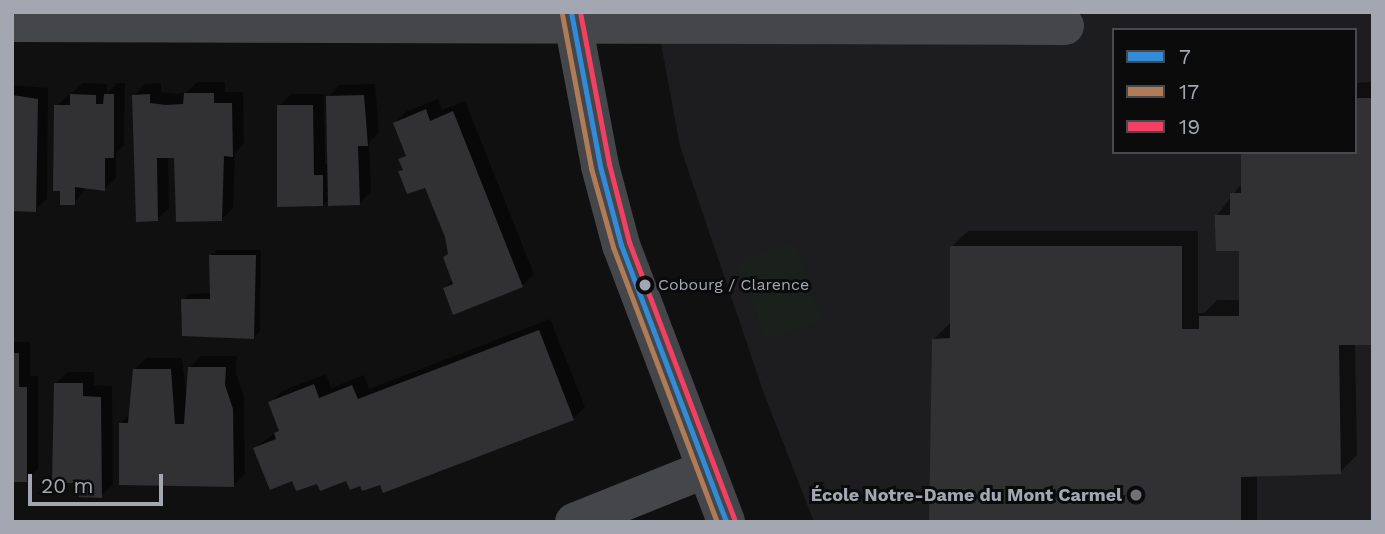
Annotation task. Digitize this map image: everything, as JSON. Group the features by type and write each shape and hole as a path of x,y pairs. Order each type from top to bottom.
{"street":[{"path":"572,18 621,244 726,522"},
{"path":"12,23 572,18 1065,26"},
{"path":"574,522 705,468"}],"shaded area":[{"path":"655,12 1373,12 1373,522 814,522 763,391 680,146"},
{"path":"794,242 822,319 766,340 737,263"}],"building":[{"path":"184,93 214,93 214,103 232,103 233,157 224,156 222,221 176,222 174,158 157,158 158,221 136,222 132,95 150,94 150,103 166,105 183,104"},
{"path":"70,94 96,95 96,104 103,104 104,94 114,94 114,158 105,158 105,191 75,187 75,205 60,205 60,191 53,191 54,105 70,105"},
{"path":"12,95 38,99 36,212 12,211"},
{"path":"364,95 368,146 358,146 360,205 328,206 326,96"},
{"path":"1357,98 1373,98 1373,345 1339,345 1341,474 1241,477 1241,522 929,522 932,339 950,338 950,246 1182,246 1182,329 1199,329 1199,316 1239,316 1239,251 1216,251 1215,215 1230,215 1230,193 1241,193 1241,154 1357,154"},
{"path":"277,105 313,105 314,175 323,175 323,206 277,207"},
{"path":"426,109 430,121 453,111 523,287 453,315 443,288 453,284 443,257 448,254 445,237 425,188 407,194 398,171 403,170 398,159 406,156 393,123"},
{"path":"209,255 256,255 254,339 182,336 181,299 210,299"},
{"path":"539,330 574,420 383,493 380,485 362,491 360,486 350,490 346,481 320,491 317,484 296,491 292,481 270,490 253,448 276,439 274,433 279,431 268,402 314,384 319,398 352,385 358,399"},
{"path":"12,353 19,353 19,387 27,387 27,482 12,482"},
{"path":"188,367 226,367 225,385 233,409 234,487 119,485 119,423 128,423 133,369 171,369 175,424 184,424"},
{"path":"54,383 83,383 83,396 101,397 102,498 79,497 79,483 52,483"}],"transit line":[{"name":"7","path":"571,12 600,166 621,245 726,522"},
{"name":"19","path":"580,12 609,164 629,242 734,519"},
{"name":"17","path":"562,14 591,168 613,247 717,522"}],"place":[{"name":"Cobourg / Clarence","path":"645,285"},
{"name":"École Notre-Dame du Mont Carmel","path":"1136,495"}]}
